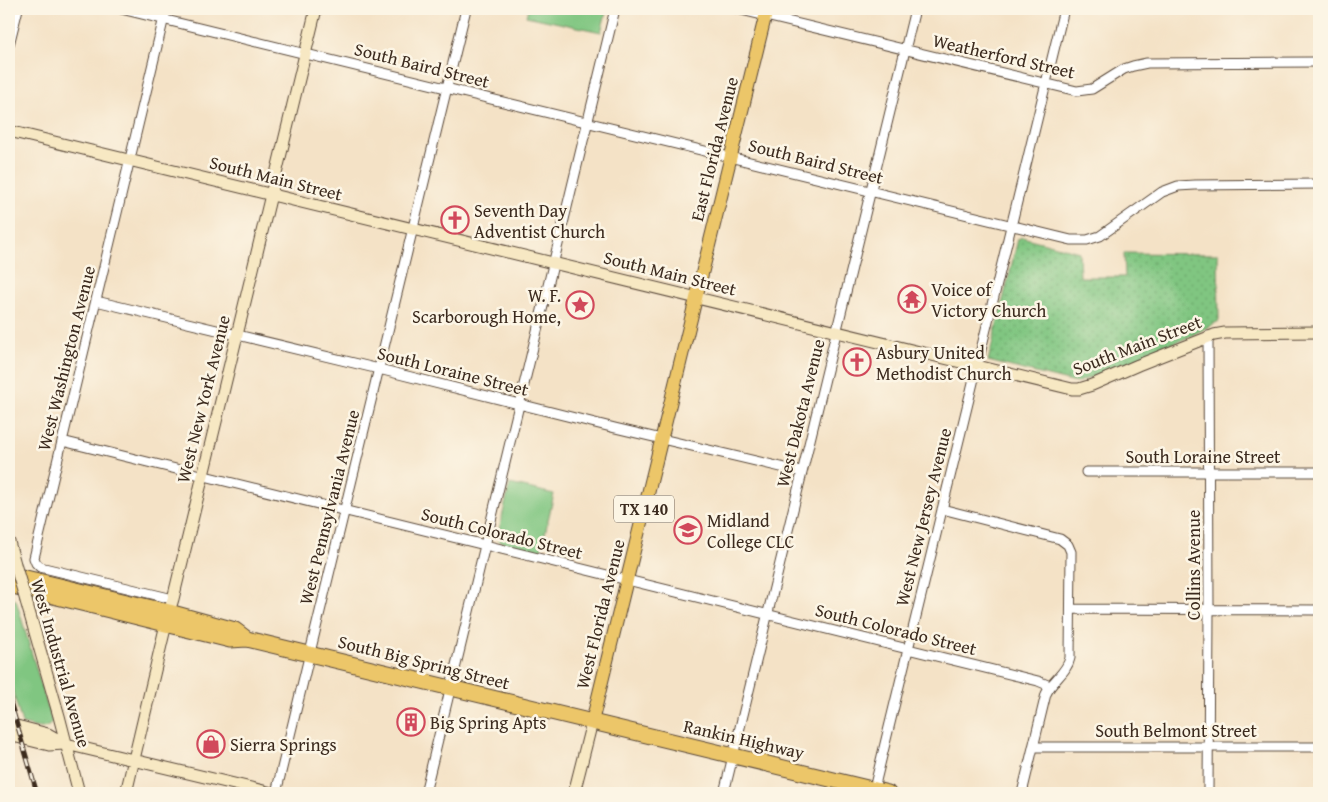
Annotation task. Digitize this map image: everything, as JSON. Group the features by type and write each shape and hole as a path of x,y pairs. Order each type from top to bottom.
{"highway":[{"name":"South Big Spring Street","path":"12,569 235,630 247,638 592,722"},
{"name":"South Big Spring Street","path":"9,585 169,612"},
{"name":"Rankin Highway","path":"592,722 878,792"}],"main road":[{"name":"East Florida Avenue","path":"696,297 766,12"},
{"name":"West Florida Avenue","path":"592,722 696,297"}],"street":[{"path":"9,45 18,9"},
{"name":"South Baird Street","path":"121,9 1071,240 1087,240 1100,236 1156,196 1178,186 1319,184"},
{"name":"West Washington Avenue","path":"36,563 35,557 166,9"},
{"name":"West New York Avenue","path":"126,793 316,9"},
{"name":"West Pennsylvania Avenue","path":"274,793 310,654 466,9"},
{"path":"425,793 615,9"},
{"name":"Weatherford Street","path":"737,9 766,12 905,49 1077,91 1094,88 1124,69 1147,63 1319,62"},
{"name":"West Dakota Avenue","path":"724,793 915,9"},
{"name":"West New Jersey Avenue","path":"878,792 908,649 1064,9"},
{"name":"South Main Street","path":"9,131 1067,388 1079,389 1092,385 1208,336 1225,333 1319,332"},
{"name":"South Loraine Street","path":"96,301 802,472"},
{"name":"Collins Avenue","path":"1208,336 1208,793"},
{"name":"South Colorado Street","path":"62,442 767,614 1042,682 1050,686"},
{"name":"South Loraine Street","path":"1086,472 1319,472"},
{"path":"942,509 1060,539 1066,542 1071,552 1069,663 1050,686 1046,694 1022,793"},
{"name":"West Industrial Avenue","path":"9,542 12,569 26,601 79,793"},
{"name":"South Big Spring Street","path":"36,563 40,567 169,612"},
{"path":"1071,609 1319,610"},
{"name":"West Florida Avenue","path":"574,793 592,722"},
{"path":"9,724 48,734 66,744 274,793"},
{"path":"9,735 49,745 66,744"},
{"name":"South Belmont Street","path":"1033,747 1319,746"}],"green space":[{"path":"528,9 607,9 601,32 526,16"},
{"path":"1022,237 1079,252 1080,277 1125,277 1124,253 1218,254 1219,321 1189,337 1076,383 988,361 1018,239"},
{"path":"510,484 554,494 541,551 500,542 497,538"},
{"path":"9,599 16,600 52,722 46,727 38,728 22,724 9,678"}],"railway":[{"path":"9,697 37,793"}],"place":[{"name":"Seventh Day Adventist Church","path":"455,220"},
{"name":"Voice of Victory Church","path":"912,299"},
{"name":"W. F. Scarborough Home,","path":"580,305"},
{"name":"Asbury United Methodist Church","path":"857,362"},
{"name":"Midland College CLC","path":"688,530"},
{"name":"Big Spring Apts","path":"411,722"},
{"name":"Sierra Springs","path":"211,744"}]}
